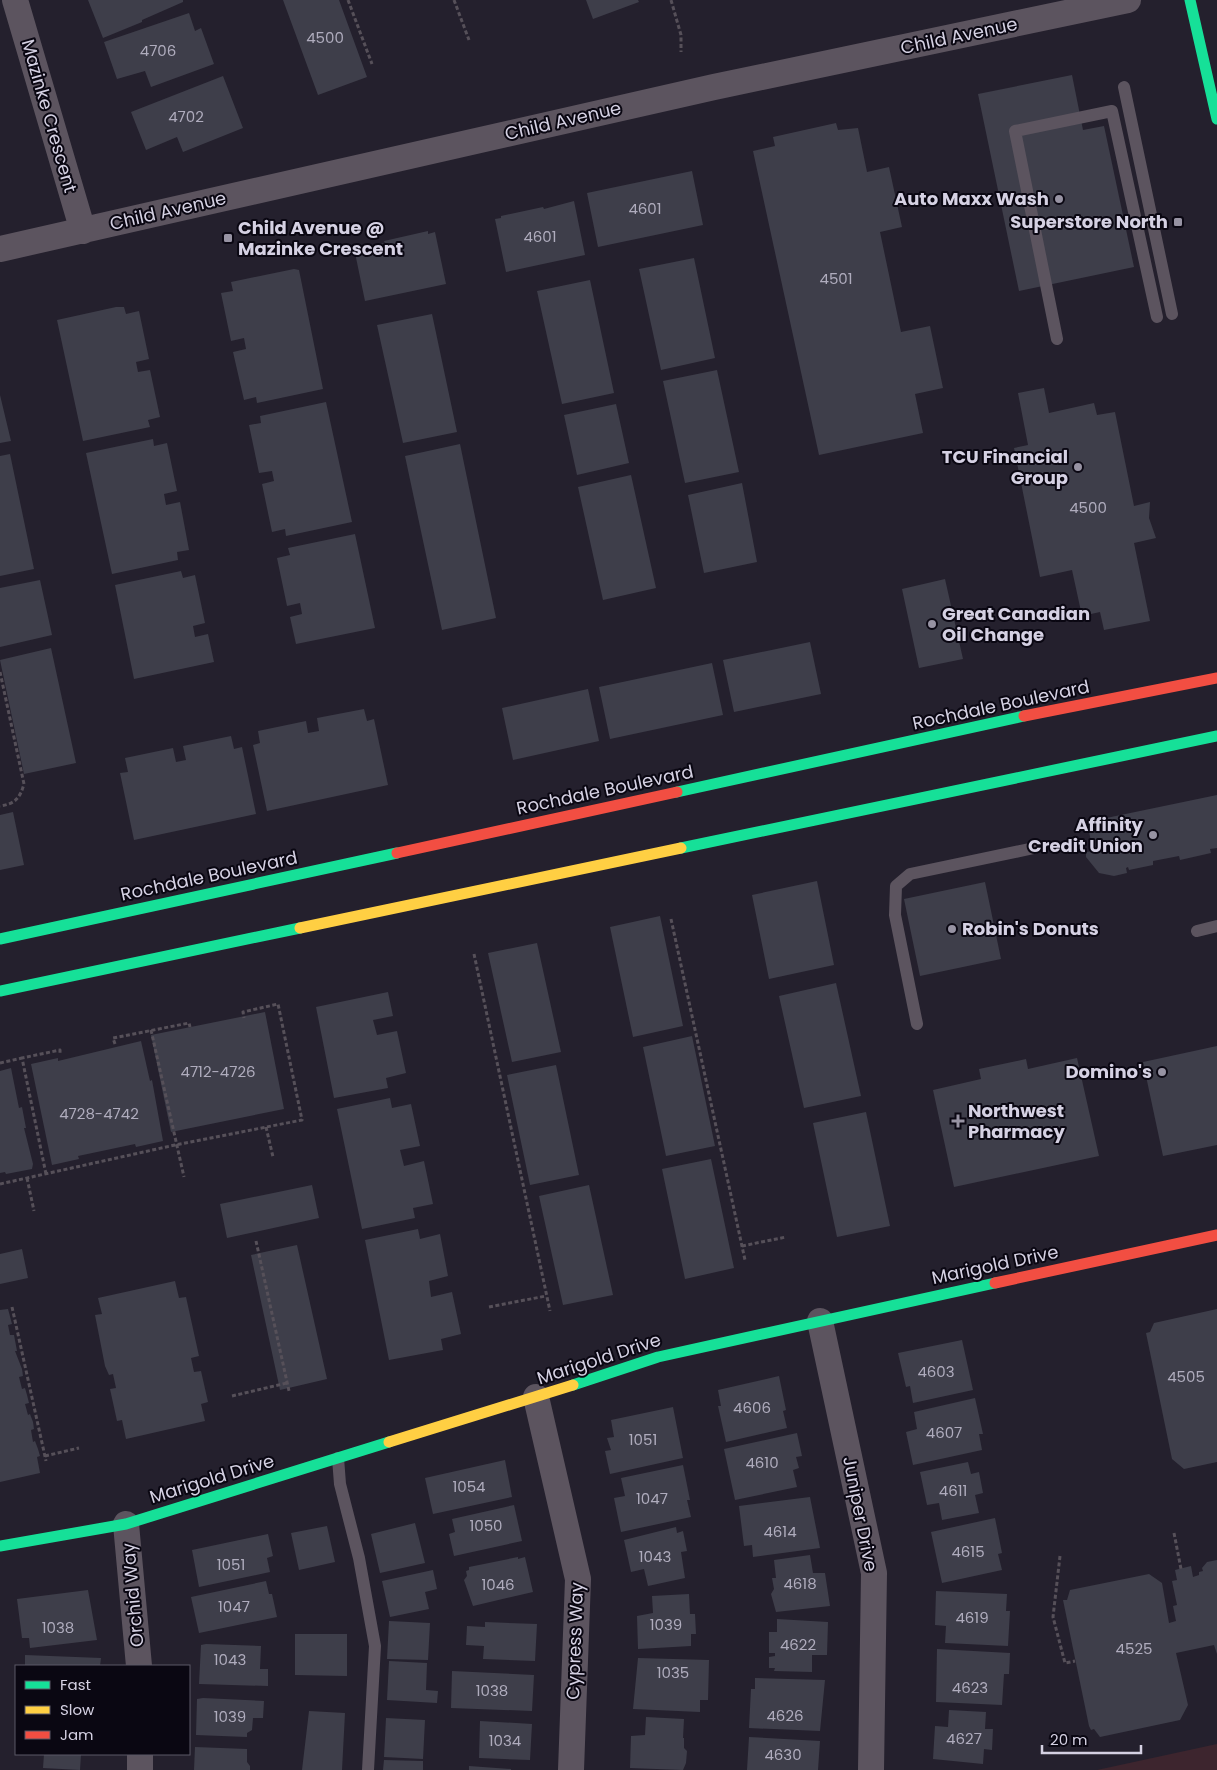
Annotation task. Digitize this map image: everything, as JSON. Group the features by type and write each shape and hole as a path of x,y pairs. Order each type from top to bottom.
{"main road":[{"path":"1190,0 1217,119"},
{"name":"Rochdale Boulevard","path":"0,939 1007,720 1217,678"},
{"path":"0,991 1217,736"},
{"name":"Marigold Drive","path":"0,1546 126,1524 536,1397 658,1357 1217,1235"}],"street":[{"name":"Mazinke Crescent","path":"15,0 83,231"},
{"name":"Child Avenue","path":"0,249 714,87 1128,0"},
{"name":"Juniper Drive","path":"820,1321 874,1573 871,1770"},
{"name":"Cypress Way","path":"536,1397 578,1579 571,1770"},
{"name":"Orchid Way","path":"126,1524 139,1665"},
{"path":"140,1755 140,1770"}],"lane":[{"path":"1124,87 1172,314"},
{"path":"1058,339 1015,131 1112,111 1157,317"},
{"path":"917,1024 895,915 896,886 910,874 1034,848"},
{"path":"1198,931 1217,926"},
{"path":"338,1458 340,1484 359,1558 375,1646 368,1770"}],"path":[{"path":"348,0 372,64"},
{"path":"454,0 469,40"},
{"path":"670,0 682,35 681,52"},
{"path":"0,672 24,784 21,796 11,804 0,806"},
{"path":"671,919 745,1260"},
{"path":"474,954 550,1311"},
{"path":"0,1184 175,1144 302,1120 278,1004 243,1012 244,1018"},
{"path":"115,1044 113,1038 189,1023 190,1028"},
{"path":"151,1030 175,1144 184,1177"},
{"path":"0,1063 60,1050 60,1054"},
{"path":"22,1058 46,1174"},
{"path":"266,1127 273,1157"},
{"path":"27,1178 34,1211"},
{"path":"742,1246 786,1237"},
{"path":"256,1241 289,1391"},
{"path":"489,1307 546,1296"},
{"path":"12,1307 46,1461"},
{"path":"232,1396 287,1383"},
{"path":"45,1456 79,1448"},
{"path":"1174,1533 1181,1569"},
{"path":"1060,1556 1053,1618 1065,1663 1075,1661"}],"shaded area":[{"path":"1217,1744 1217,1770 1097,1770"}],"building":[{"path":"88,0 183,0 183,2 103,38"},
{"path":"283,0 339,0 367,77 318,95"},
{"path":"586,0 638,0 639,2 593,19"},
{"path":"189,13 195,31 201,28 214,64 151,87 145,71 117,79 104,42"},
{"name":"Auto Maxx Wash","path":"1072,75 1083,130 1104,126 1134,267 1019,291 978,94"},
{"path":"223,76 243,128 183,152 177,137 146,150 131,112"},
{"path":"836,123 838,130 858,128 867,172 889,167 902,227 880,232 901,332 930,326 943,388 915,394 923,433 819,455 753,151 775,146 773,137"},
{"path":"692,171 703,225 598,247 587,193"},
{"path":"574,201 585,255 506,272 495,219 501,218 501,216 543,207 544,209"},
{"path":"428,231 428,234 435,232 446,284 365,301 354,248 385,243 384,241"},
{"path":"694,258 715,358 661,370 639,269"},
{"path":"294,269 299,270 323,389 257,403 256,397 244,400 233,352 246,349 244,338 231,341 221,293 233,291 231,282"},
{"path":"590,280 614,393 562,404 537,291"},
{"path":"116,307 124,307 126,314 139,311 149,359 136,362 138,372 150,370 160,417 148,420 150,427 83,441 57,320"},
{"path":"432,314 457,432 403,443 377,325"},
{"path":"717,370 739,472 685,483 663,381"},
{"path":"1044,388 1049,413 1094,403 1097,415 1115,412 1134,506 1150,502 1149,518 1156,538 1134,543 1150,621 1104,630 1100,612 1082,616 1072,570 1040,577 1014,448 1028,445 1018,393"},
{"path":"0,395 11,441 0,443"},
{"path":"326,402 352,522 286,536 285,529 272,532 262,484 274,481 272,471 259,473 249,425 261,423 260,416"},
{"path":"616,404 629,463 577,475 564,415"},
{"path":"153,439 154,446 167,443 177,491 164,494 166,505 180,502 189,550 177,552 178,560 112,574 86,453"},
{"path":"460,444 496,618 442,630 405,456"},
{"path":"10,454 34,569 0,576 0,456"},
{"path":"631,475 656,588 603,600 578,487"},
{"path":"742,483 757,562 704,573 688,495"},
{"path":"355,534 375,628 296,644 290,617 302,614 300,603 287,606 277,558 290,555 288,548"},
{"path":"181,571 183,578 195,575 205,623 193,626 195,637 208,634 214,662 134,679 115,585"},
{"name":"Great Canadian Oil Change","path":"945,579 963,659 919,668 902,589"},
{"path":"40,580 52,635 0,647 0,588"},
{"path":"810,642 821,694 734,712 723,660"},
{"path":"51,648 76,763 24,774 0,660"},
{"path":"712,663 723,715 610,739 599,687"},
{"path":"588,689 599,741 513,760 502,708"},
{"path":"364,709 367,721 374,719 388,785 267,811 253,745 260,743 258,731 306,721 308,733 319,731 317,718"},
{"path":"231,736 234,749 242,747 256,814 134,840 120,773 128,772 125,758 173,748 176,762 186,760 183,746"},
{"name":"Affinity Credit Union","path":"1217,795 1217,848 1210,849 1211,853 1180,860 1179,856 1153,861 1153,865 1129,870 1128,867 1126,868 1127,873 1114,876 1099,873 1086,857 1086,852 1093,851 1087,822"},
{"path":"13,812 24,865 0,870 0,815"},
{"path":"817,881 834,965 769,979 752,895"},
{"name":"Robin's Donuts","path":"985,882 1001,959 920,976 904,899"},
{"path":"660,916 683,1026 633,1037 610,927"},
{"path":"537,943 561,1052 512,1062 488,953"},
{"path":"836,983 861,1096 804,1108 779,996"},
{"path":"388,992 393,1016 373,1020 377,1035 397,1031 406,1073 386,1078 388,1088 334,1098 316,1007"},
{"path":"265,1012 284,1109 171,1132 151,1035"},
{"path":"692,1036 715,1146 666,1156 643,1047"},
{"path":"141,1041 150,1081 152,1080 163,1141 136,1147 135,1144 78,1156 79,1159 52,1165 31,1064 58,1058 58,1061"},
{"path":"1217,1046 1217,1145 1163,1156 1143,1062"},
{"path":"1077,1058 1099,1156 954,1187 933,1090 981,1079 979,1069 1026,1059 1028,1069"},
{"path":"556,1065 579,1175 530,1185 507,1075"},
{"path":"11,1068 19,1108 22,1107 26,1128 24,1128 33,1164 32,1169 6,1174 5,1172 0,1173 0,1071"},
{"path":"390,1098 392,1108 411,1104 420,1146 400,1150 404,1166 424,1161 433,1204 413,1208 415,1218 362,1229 337,1109"},
{"path":"866,1112 890,1226 837,1237 813,1123"},
{"path":"711,1159 734,1268 685,1279 662,1169"},
{"path":"312,1185 319,1218 227,1238 220,1204"},
{"path":"589,1185 613,1295 563,1305 539,1196"},
{"path":"418,1229 420,1239 440,1234 448,1276 429,1281 431,1297 452,1292 461,1334 441,1339 443,1350 389,1360 365,1240"},
{"path":"297,1245 327,1379 280,1390 251,1255"},
{"path":"22,1249 28,1278 0,1284 0,1254"},
{"path":"175,1281 179,1298 186,1297 199,1356 191,1358 194,1372 201,1371 208,1402 201,1404 205,1421 126,1439 122,1420 117,1421 110,1389 116,1388 113,1374 109,1375 105,1366 95,1315 102,1314 98,1298"},
{"path":"8,1309 12,1324 8,1325 10,1335 14,1335 17,1351 15,1351 22,1369 23,1376 19,1377 22,1389 25,1388 29,1403 25,1404 28,1415 30,1414 33,1422 34,1429 31,1430 33,1442 35,1441 40,1456 37,1457 40,1473 0,1482 0,1310"},
{"path":"1217,1309 1217,1462 1184,1469 1172,1459 1146,1333 1150,1332 1154,1323"},
{"path":"962,1340 973,1390 913,1403 910,1386 906,1387 898,1353"},
{"path":"779,1376 786,1410 783,1411 787,1428 726,1442 718,1406 721,1406 718,1390"},
{"path":"975,1398 983,1434 979,1434 982,1450 913,1465 906,1432 917,1429 914,1412"},
{"path":"673,1407 683,1458 610,1474 605,1451 611,1450 607,1438 614,1437 611,1420"},
{"path":"797,1433 802,1456 796,1457 799,1468 793,1470 797,1487 735,1500 724,1449"},
{"path":"505,1460 512,1497 433,1514 425,1478"},
{"path":"968,1462 971,1474 979,1472 983,1493 975,1495 979,1513 942,1520 939,1503 927,1505 920,1472"},
{"path":"683,1465 690,1500 687,1500 691,1517 621,1532 614,1498 625,1496 621,1478"},
{"path":"810,1497 820,1548 753,1557 752,1545 744,1546 739,1506"},
{"path":"514,1505 522,1541 454,1556 449,1534 455,1532 452,1519"},
{"path":"995,1518 1002,1553 998,1554 1002,1570 942,1583 931,1532"},
{"path":"415,1523 425,1563 380,1573 371,1534"},
{"path":"327,1526 335,1562 299,1570 291,1533"},
{"path":"676,1527 677,1533 683,1531 687,1551 681,1552 685,1578 648,1586 644,1569 631,1572 624,1540"},
{"path":"268,1534 273,1556 267,1558 270,1572 199,1587 192,1550"},
{"path":"810,1555 813,1573 825,1573 830,1606 776,1612 771,1594 774,1589 772,1578 776,1578 774,1560"},
{"path":"518,1557 518,1559 525,1557 533,1592 473,1606 464,1580 469,1567"},
{"path":"1217,1560 1217,1654 1214,1645 1176,1653 1188,1705 1180,1720 1100,1737 1089,1726 1063,1600 1067,1600 1070,1590 1149,1574 1162,1583 1169,1623 1176,1621 1173,1606 1177,1605 1172,1581 1177,1580 1175,1570 1191,1566 1193,1577 1203,1571 1202,1568 1207,1562"},
{"path":"433,1570 437,1589 425,1592 429,1609 390,1617 382,1581"},
{"path":"266,1581 269,1594 272,1594 277,1617 199,1633 191,1597"},
{"path":"88,1590 97,1640 30,1648 29,1638 22,1638 17,1599"},
{"path":"936,1591 1007,1594 1006,1611 1010,1611 1008,1646 945,1643 946,1626 935,1625"},
{"path":"689,1594 690,1614 695,1614 696,1634 691,1634 691,1646 638,1649 637,1616 653,1613 652,1596"},
{"path":"777,1619 828,1622 827,1655 812,1655 812,1672 774,1671 775,1668 769,1668 769,1657 775,1656 775,1653 769,1653 769,1632 777,1632"},
{"path":"389,1621 430,1623 428,1660 387,1659"},
{"path":"485,1622 537,1624 535,1661 483,1659 484,1646 466,1645 467,1626 485,1627"},
{"path":"295,1634 347,1634 347,1676 295,1675"},
{"path":"201,1645 261,1646 260,1669 268,1669 268,1686 199,1684"},
{"path":"937,1649 1010,1653 1009,1674 1004,1674 1002,1705 936,1702"},
{"path":"25,1655 101,1658 100,1665 25,1665"},
{"path":"638,1658 709,1660 708,1700 700,1700 700,1712 633,1709"},
{"path":"389,1661 427,1663 426,1690 438,1691 437,1703 387,1700"},
{"path":"452,1671 534,1675 532,1711 451,1708"},
{"path":"755,1678 825,1680 820,1731 749,1728 751,1689 755,1689"},
{"path":"197,1699 264,1701 263,1718 253,1718 252,1730 247,1733 247,1737 196,1735"},
{"path":"949,1710 986,1712 985,1729 993,1729 992,1750 984,1749 983,1764 933,1759 935,1726 948,1727"},
{"path":"309,1711 345,1713 342,1770 302,1770"},
{"path":"646,1717 684,1719 683,1738 684,1748 687,1751 683,1770 630,1768 631,1736 645,1735"},
{"path":"386,1718 425,1720 423,1759 384,1757"},
{"path":"480,1721 532,1724 530,1760 479,1758"},
{"path":"749,1737 820,1741 818,1770 747,1770"},
{"path":"195,1747 247,1749 247,1762 250,1770 194,1770"},
{"path":"44,1755 81,1755 80,1770 43,1768"},
{"path":"384,1760 423,1761 423,1770 383,1770"},
{"path":"469,1766 511,1769 511,1770 469,1770"}],"traffic: fast":[{"path":"1190,0 1217,119"},
{"path":"677,792 1024,716"},
{"path":"681,848 1217,736"},
{"path":"0,939 397,853"},
{"path":"0,991 300,928"},
{"path":"573,1385 658,1357 995,1283"},
{"path":"0,1546 126,1524 389,1442"}],"traffic: slow":[{"path":"300,928 681,848"},
{"path":"389,1442 573,1385"}],"traffic: jam":[{"path":"1024,716 1217,678"},
{"path":"397,853 677,792"},
{"path":"995,1283 1217,1235"}],"place":[{"name":"Auto Maxx Wash","path":"1059,199"},
{"name":"Superstore North","path":"1178,222"},
{"name":"Child Avenue @ Mazinke Crescent","path":"228,238"},
{"name":"TCU Financial Group","path":"1078,467"},
{"name":"Great Canadian Oil Change","path":"932,624"},
{"name":"Affinity Credit Union","path":"1153,835"},
{"name":"Robin's Donuts","path":"952,929"},
{"name":"Domino's","path":"1162,1072"},
{"name":"Northwest Pharmacy","path":"958,1121"}]}
